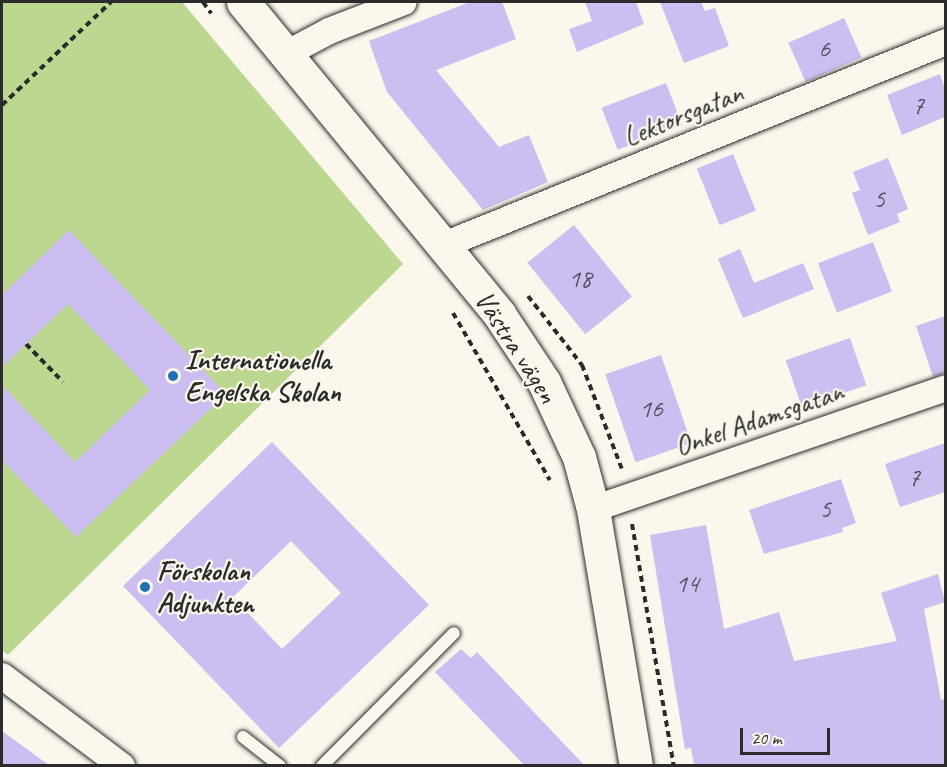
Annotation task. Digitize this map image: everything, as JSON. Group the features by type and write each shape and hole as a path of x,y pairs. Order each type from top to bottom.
{"main road":[{"name":"Västra vägen","path":"230,10 286,54 499,314 544,382 579,458 593,509 636,765"}],"street":[{"path":"286,54 329,31 404,2"},
{"name":"Lektorsgatan","path":"444,245 945,42"},
{"name":"Onkel Adamsgatan","path":"593,509 945,388"},
{"path":"2,676 122,765"}],"lane":[{"path":"322,765 454,633"},
{"path":"243,737 280,765"}],"path":[{"path":"2,105 111,2"},
{"path":"202,2 230,10"},
{"path":"451,308 552,485"},
{"path":"26,344 63,382"}],"green space":[{"path":"2,2 182,2 403,264 8,655 2,650"}],"building":[{"path":"470,2 502,2 516,39 436,70 499,147 529,135 548,182 483,210 387,92 369,41"},
{"path":"585,2 636,2 644,24 577,52 569,29 592,21"},
{"path":"660,2 701,2 705,11 715,8 729,46 684,63"},
{"path":"844,18 861,57 806,82 788,43"},
{"path":"940,74 945,89 945,117 902,135 887,95"},
{"path":"666,83 682,125 618,150 602,108"},
{"path":"733,154 756,211 720,225 697,169"},
{"path":"888,158 908,209 897,214 900,222 868,235 852,193 860,190 853,172"},
{"path":"574,225 632,296 585,334 527,263"},
{"name":"Internationella Engelska Skolan","path":"69,230 226,394 76,537 2,460 2,385 75,462 150,390 68,304 2,367 2,295"},
{"path":"873,242 892,291 837,313 818,263"},
{"path":"740,249 754,283 803,263 814,289 743,318 718,259"},
{"path":"945,316 945,373 933,377 916,326"},
{"path":"850,338 866,385 802,407 786,360"},
{"path":"661,355 691,443 635,462 605,374"},
{"path":"272,442 429,605 279,748 123,586","holes":["291,541 341,593 282,649 233,597"]},
{"path":"945,443 945,492 900,507 885,464"},
{"path":"841,479 856,523 842,528 843,532 764,554 749,510"},
{"path":"706,525 724,629 779,612 794,661 897,641 881,593 938,574 945,602 924,609 941,700 945,699 945,765 694,765 691,748 685,749 650,535"},
{"path":"461,649 471,658 477,652 584,765 524,765 435,672"},
{"path":"2,731 49,765 2,765"}],"place":[{"name":"Internationella Engelska Skolan","path":"173,376"},
{"name":"Förskolan Adjunkten","path":"145,587"}]}
